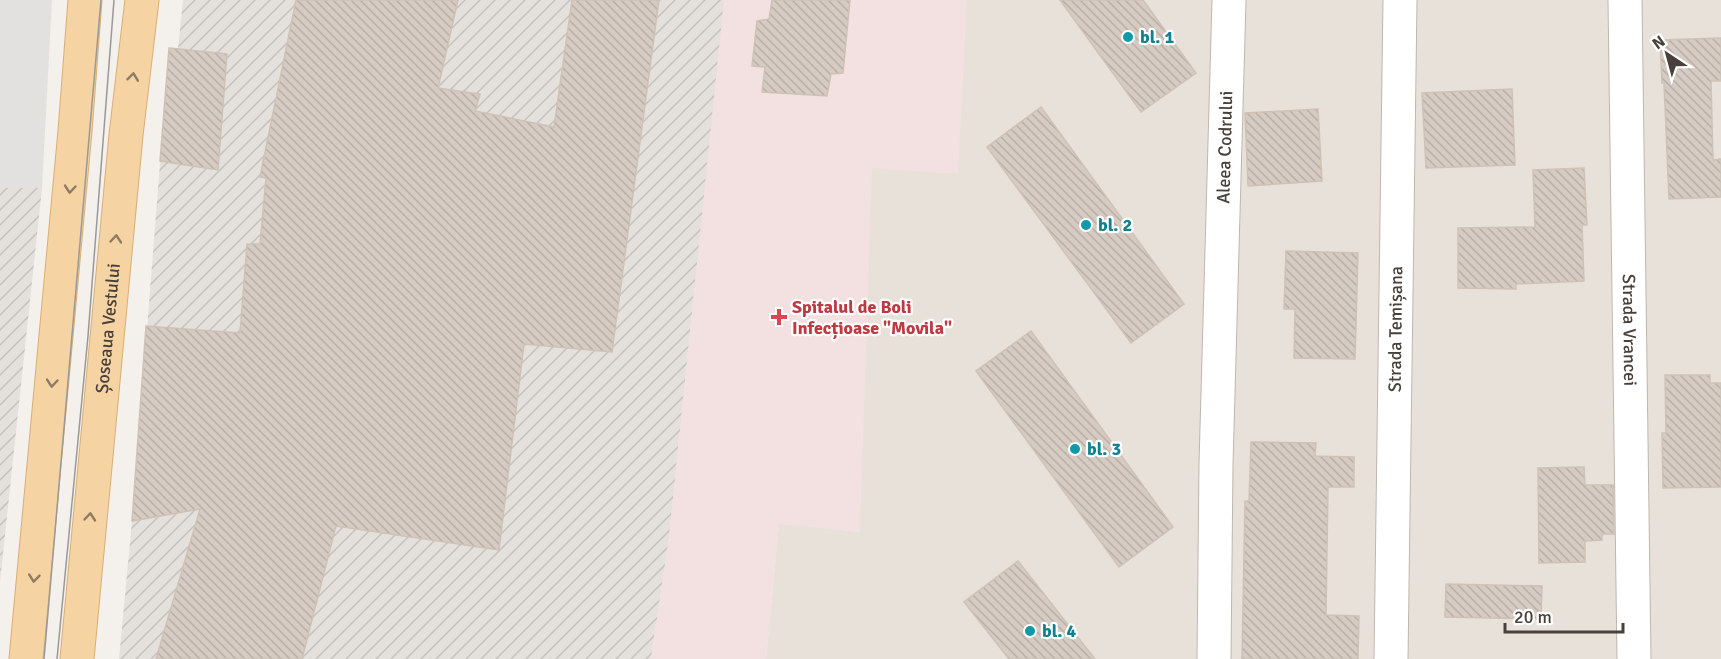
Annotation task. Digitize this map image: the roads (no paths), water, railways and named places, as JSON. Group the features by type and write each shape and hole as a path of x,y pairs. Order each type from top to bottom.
{"main road":[{"path":"26,659 86,0"},
{"name":"Șoseaua Vestului","path":"78,659 124,147 142,0"}],"street":[{"name":"Aleea Codrului","path":"1214,650 1216,464 1229,0"},
{"name":"Strada Temișana","path":"1391,659 1400,0"},
{"name":"Strada Vrancei","path":"1625,0 1634,659"}],"tram line":[{"path":"44,659 101,0"},
{"path":"57,659 88,336 114,0"}],"place":[{"name":"bl. 1","path":"1128,37"},
{"name":"bl. 2","path":"1086,225"},
{"name":"Spitalul de Boli Infecțioase \"Movila\"","path":"779,317"},
{"name":"bl. 3","path":"1075,449"},
{"name":"bl. 4","path":"1030,631"}]}
